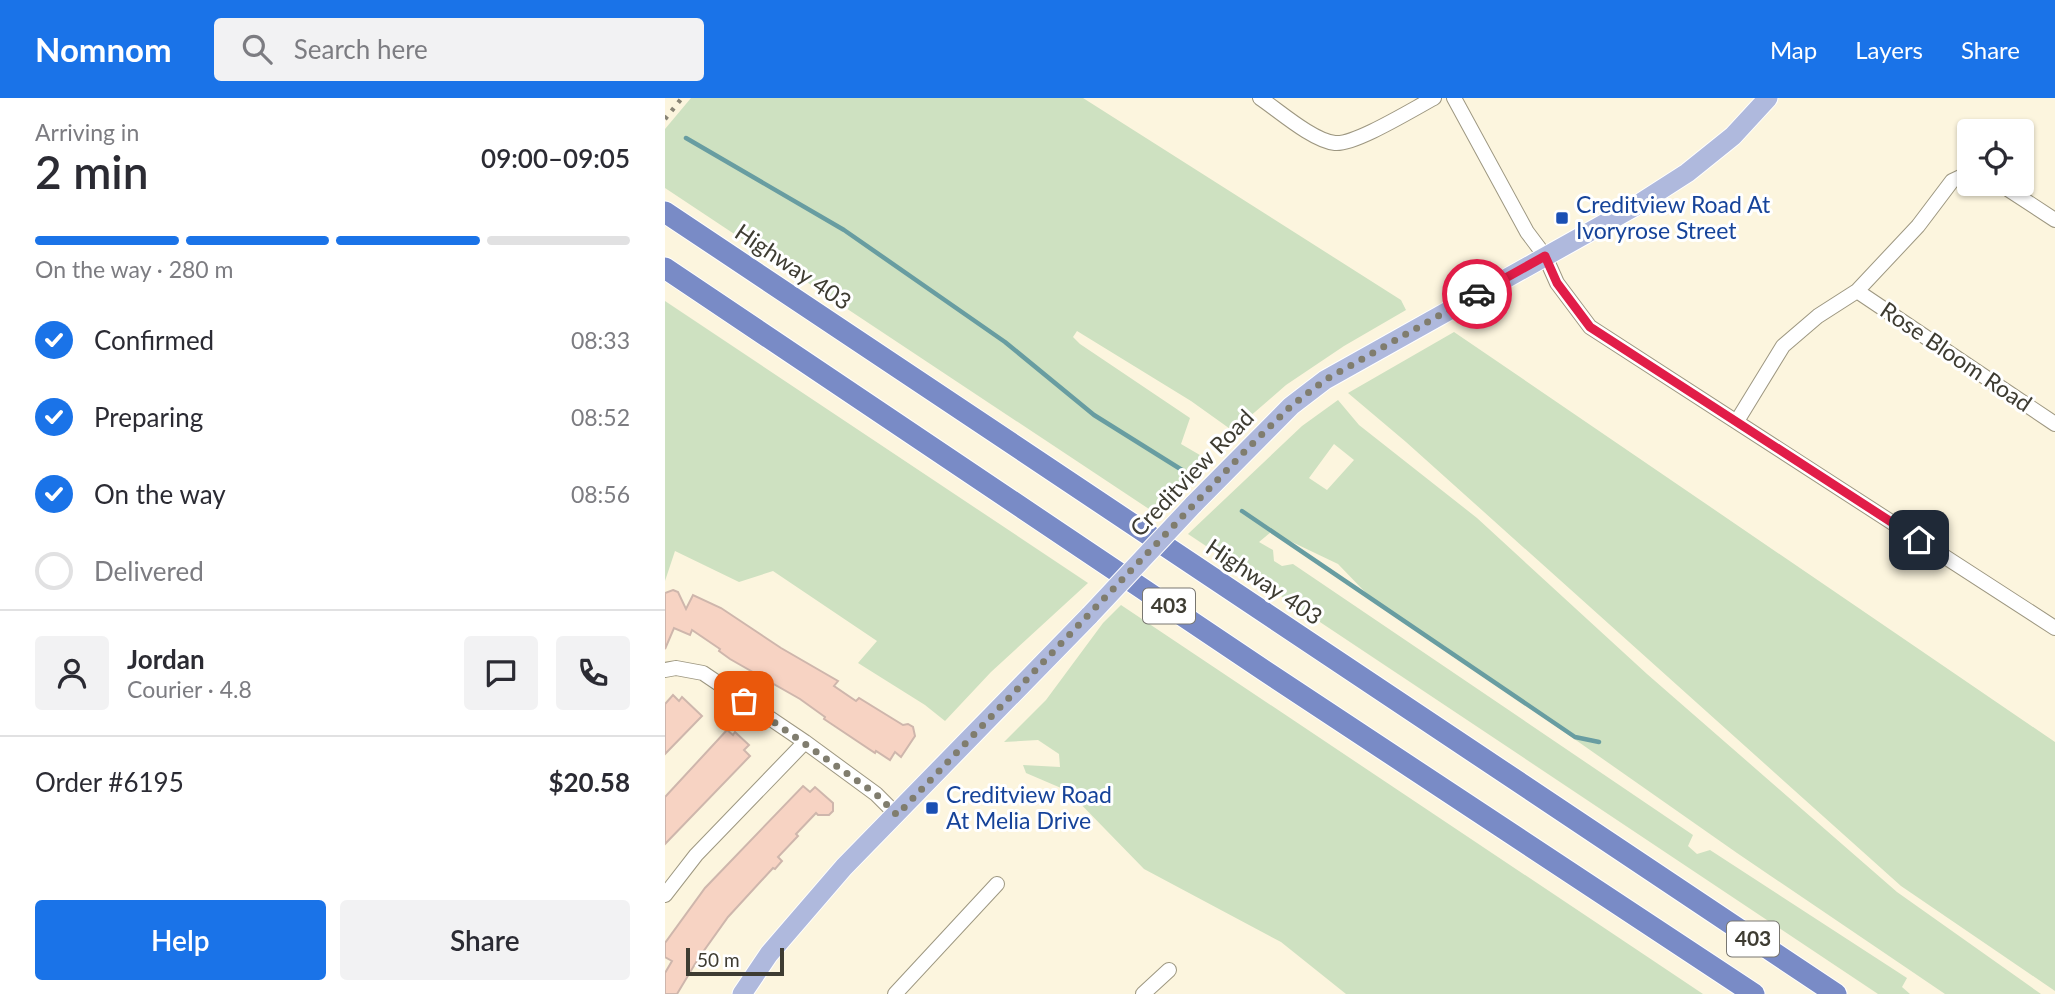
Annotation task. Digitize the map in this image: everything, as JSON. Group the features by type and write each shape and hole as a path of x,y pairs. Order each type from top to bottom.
{"highway":[{"name":"Highway 403","path":"665,212 1836,994"},
{"name":"403","path":"665,268 1276,678 1754,994"}],"main road":[{"name":"Creditview Road","path":"742,994 769,954 844,867 1291,406 1325,380 1634,207 1687,173 1733,135 1768,98"}],"street":[{"path":"1260,98 1320,139 1336,143 1356,138 1434,98"},
{"path":"1454,98 1527,232 1545,256 1557,283 1590,327 2055,628"},
{"path":"1737,421 1783,346 1818,316 1857,291 1918,226 1952,181 1957,179"},
{"path":"2018,196 2055,220"},
{"name":"Rose Bloom Road","path":"1857,291 2055,424"},
{"path":"665,670 676,668 703,673 805,742 876,794 897,815"},
{"path":"665,895 696,855 805,742"},
{"path":"895,994 997,884"},
{"path":"1143,994 1169,970"}],"green space":[{"path":"691,98 1083,98 1401,300 1406,310 1344,346 1286,385 1233,431 1191,401 1077,331 1073,337 1080,344 1190,418 1181,444 1205,458 1155,513 665,188 665,129"},
{"path":"665,301 1088,583 991,672 945,721 925,705 858,663 877,641 773,571 739,582 675,551 665,581"},
{"path":"1454,332 2055,742 2055,991 1901,886 1348,393"},
{"path":"1338,400 1359,425 1477,518 1647,674 1897,892 2041,994 1945,994 1737,853 1366,593 1338,564 1271,532 1259,542 1273,550 1274,561 1282,566 1293,564 1693,835 1688,846 1697,854 1710,850 1907,978 1902,987 1910,994 1878,994 1188,534 1302,426","holes":["1334,444 1354,460 1327,490 1309,478"]},
{"path":"1121,605 1703,994 1346,994 1281,942 1144,869 1068,791 1026,773 1023,765 1060,767 1059,754 1038,740 1004,742 1046,700 1103,623"}],"building":[{"path":"673,590 678,592 686,609 693,595 721,608 781,648 838,681 834,686 856,701 859,698 903,725 913,727 915,736 901,757 895,752 890,760 824,719 825,717 800,699 730,659 692,630 690,635 674,628 665,649 665,593"},
{"path":"673,695 679,701 682,697 702,716 665,754 665,704"},
{"path":"727,730 733,735 735,732 749,745 744,750 750,756 665,844 665,797"},
{"path":"803,786 810,792 815,787 833,803 833,811 829,815 816,813 796,834 798,836 778,857 782,861 728,917 677,994 665,994 665,973 672,961 665,957 665,943 705,888"}],"waterway":[{"path":"686,138 844,230 1005,342 1094,415 1182,470"},
{"path":"1242,511 1575,737 1599,742"}],"railway":[{"path":"665,119 682,98"}],"way so far":[{"path":"744,701 876,794 897,815 1291,406 1351,364 1477,294"}],"place":[{"name":"Creditview Road At Ivoryrose Street","path":"1562,218"},
{"name":"Creditview Road At Melia Drive","path":"932,808"}],"route":[{"path":"1477,294 1545,256 1569,302 1590,327 1919,540"}]}
